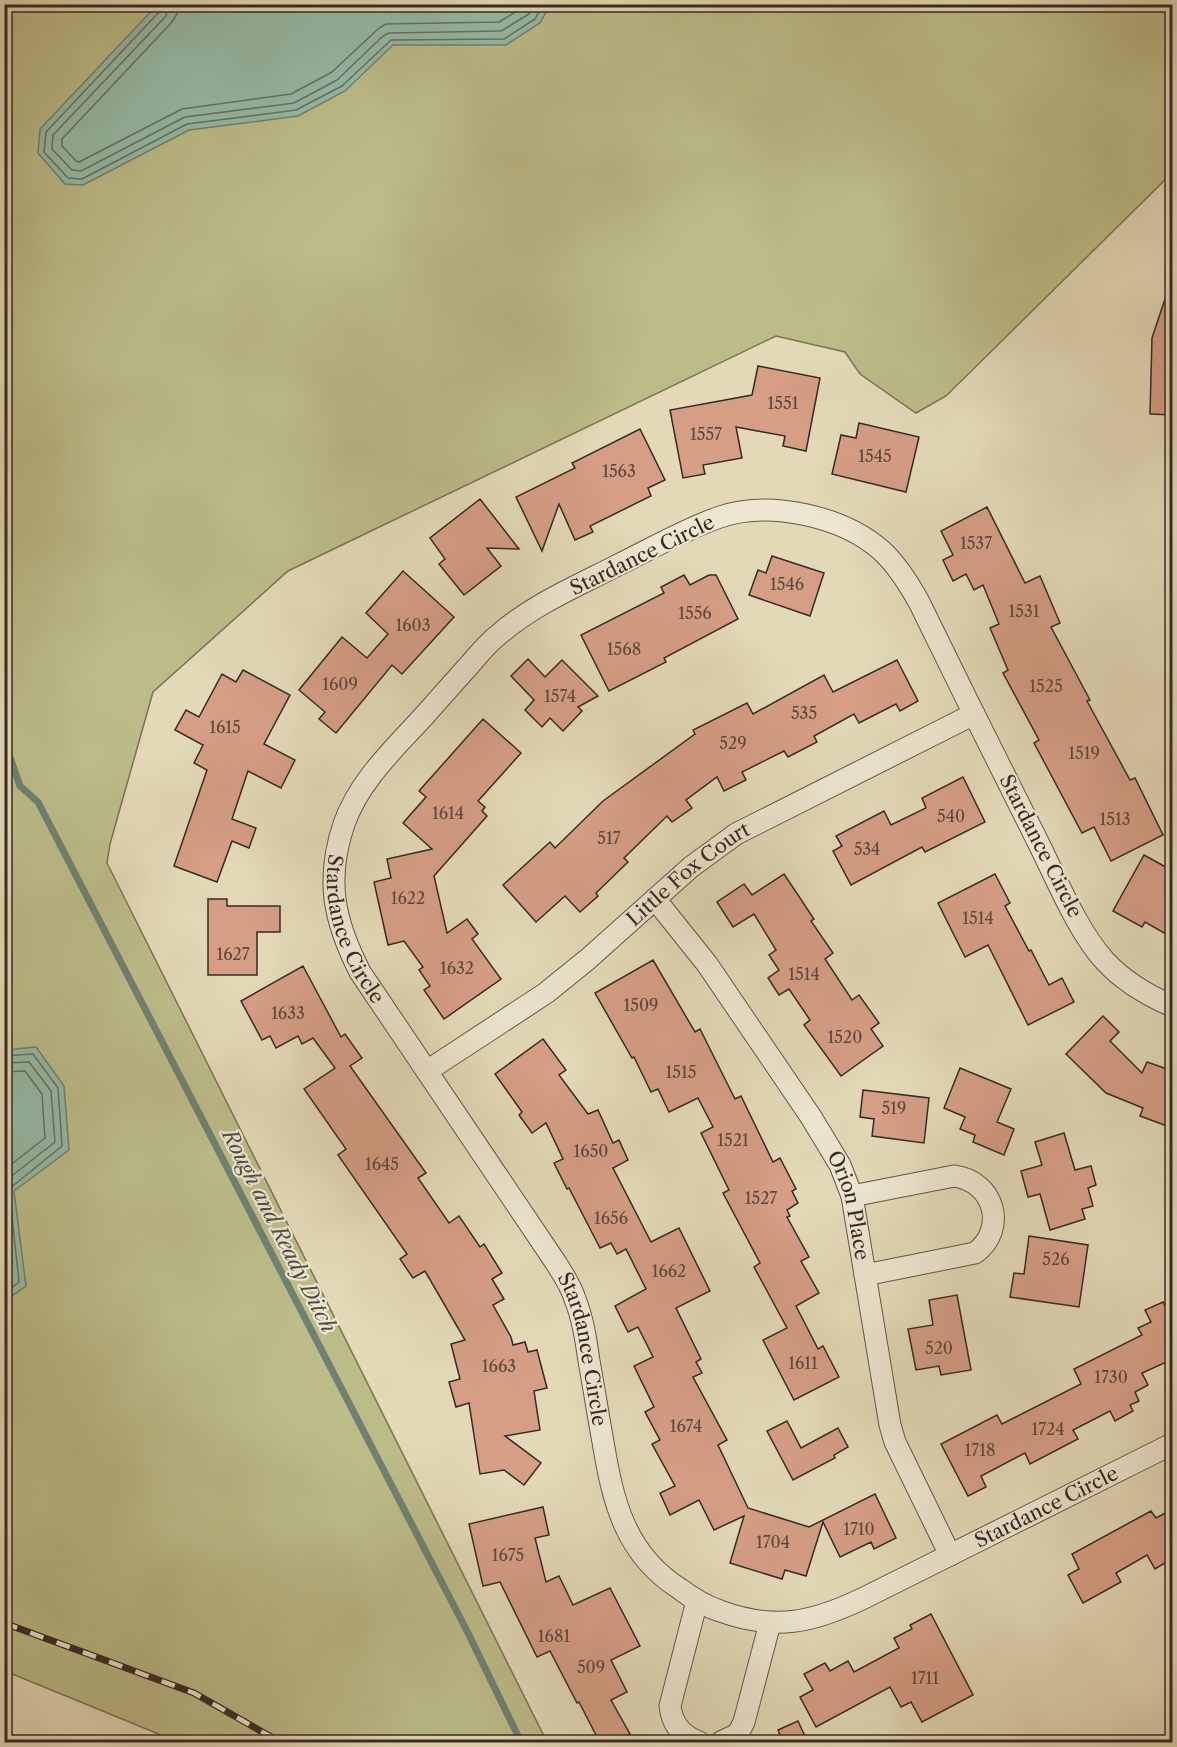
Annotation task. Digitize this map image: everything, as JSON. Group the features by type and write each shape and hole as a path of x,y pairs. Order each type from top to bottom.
{"street":[{"name":"Stardance Circle","path":"1173,1006 1149,996 1128,982 1114,971 1096,950 1074,914 919,602 891,561 881,551 852,531 804,515 756,510 720,517 585,581 523,615 496,636 374,771 352,805 338,843 334,895 345,941 360,972 556,1263 575,1297 586,1343 615,1502 636,1548 671,1584 697,1601 729,1614 770,1623 807,1620 846,1607 1173,1443"},
{"name":"Little Fox Court","path":"427,1071 546,993 705,856 736,834 974,714"},
{"name":"Orion Place","path":"655,899 707,964 811,1117 840,1165 852,1196 893,1433 950,1555"},
{"path":"852,1196 954,1176 966,1179 981,1188 993,1210 991,1235 986,1244 975,1253 865,1275"},
{"path":"697,1601 669,1707 682,1733 699,1743"},
{"path":"721,1743 738,1734 744,1722 770,1623"}],"shaded area":[{"path":"4,5 1172,5 1172,173 946,396 916,413 860,374 845,352 776,336 288,571 153,692 110,844 107,863 547,1742 178,1742 5,1671"}],"water":[{"path":"158,4 550,5 540,23 506,45 393,45 345,91 298,116 189,130 83,185 65,184 38,153 40,129"},
{"path":"36,1047 64,1086 69,1150 14,1191 26,1286 5,1301 5,1050"}],"building":[{"path":"1169,287 1173,287 1173,415 1150,414 1152,338"},
{"path":"758,366 820,378 806,451 783,446 785,436 736,427 742,458 703,465 705,474 683,478 670,410 752,395"},
{"path":"859,423 919,437 906,492 832,474 841,435 856,438"},
{"path":"640,429 665,480 648,488 651,496 590,526 593,532 575,540 559,504 542,551 516,497 575,468 572,463"},
{"path":"480,499 519,549 487,548 501,566 464,595 439,564 445,559 430,538"},
{"path":"987,507 1025,583 1040,576 1060,623 1051,627 1090,700 1087,701 1130,780 1135,778 1163,835 1111,861 1094,827 1082,833 1034,743 1039,740 1003,673 1008,670 990,628 999,624 983,585 974,590 966,574 953,581 943,560 953,555 941,531"},
{"path":"772,556 824,573 810,616 749,595 758,570 766,573"},
{"path":"403,571 454,617 402,674 392,665 336,733 319,719 325,712 299,690 342,637 367,658 388,634 366,613"},
{"path":"684,575 690,585 709,575 716,575 738,619 664,658 666,662 609,691 581,635 664,593 661,587"},
{"path":"528,659 545,677 562,660 598,696 578,707 582,711 563,731 550,718 542,727 525,710 534,700 511,676"},
{"path":"897,660 918,701 900,711 896,704 859,723 854,714 814,736 817,742 788,757 784,751 742,772 746,780 724,791 717,777 686,800 692,808 672,822 667,816 624,858 628,862 596,893 598,896 580,912 565,896 536,922 503,885 550,842 555,848 603,801 695,734 693,730 747,703 753,714 824,675 833,692"},
{"path":"243,670 290,695 264,744 295,760 281,788 248,771 232,819 256,828 249,848 232,841 217,882 174,866 207,770 194,763 203,745 175,730 186,710 199,717 222,674 236,682"},
{"path":"483,719 521,753 478,801 485,807 482,811 487,816 434,876 447,933 467,919 478,934 472,939 501,979 444,1019 424,990 430,986 419,970 423,967 404,941 388,945 374,882 391,878 387,859 432,849 403,823 426,797 419,791"},
{"path":"963,777 985,822 925,852 922,847 851,885 833,851 842,846 836,836 884,811 891,825 926,808 922,798"},
{"path":"1144,855 1173,871 1173,938 1145,922 1142,927 1113,911"},
{"path":"784,874 814,919 811,921 833,953 825,959 852,1000 859,995 879,1023 871,1029 883,1046 841,1076 804,1025 810,1020 789,989 779,995 768,978 779,970 769,955 776,950 754,914 733,927 717,902 744,884 752,895"},
{"path":"995,874 1010,903 1005,906 1049,985 1062,978 1074,1002 1028,1025 988,945 965,957 938,903"},
{"path":"208,899 227,899 227,906 280,906 280,932 257,932 257,975 208,975"},
{"path":"653,960 695,1032 700,1029 735,1099 741,1096 773,1162 780,1158 796,1189 792,1191 798,1203 787,1210 790,1216 787,1217 809,1257 801,1261 819,1293 796,1306 818,1349 823,1346 839,1377 794,1400 763,1340 787,1328 754,1267 760,1263 723,1193 729,1190 701,1133 713,1127 698,1098 669,1112 658,1089 651,1092 634,1057 632,1058 595,993"},
{"path":"303,966 341,1037 345,1034 362,1058 350,1066 426,1173 418,1178 449,1223 459,1216 480,1247 484,1244 502,1273 492,1279 504,1299 493,1305 513,1345 525,1342 528,1352 537,1350 547,1388 534,1391 540,1430 505,1436 541,1463 524,1485 504,1470 480,1474 469,1403 456,1407 449,1382 460,1379 451,1344 465,1340 425,1271 413,1278 400,1259 407,1254 338,1155 346,1149 304,1089 335,1068 313,1038 302,1044 298,1036 276,1048 270,1036 262,1040 241,1001"},
{"path":"1103,1016 1119,1032 1110,1041 1142,1073 1147,1062 1173,1071 1173,1112 1167,1126 1140,1116 1143,1108 1106,1093 1066,1054"},
{"path":"543,1039 566,1070 559,1075 588,1114 598,1110 613,1143 619,1140 628,1160 613,1168 651,1242 679,1228 710,1291 676,1308 701,1359 696,1362 702,1373 693,1377 727,1440 718,1445 748,1508 809,1527 875,1494 896,1538 874,1549 871,1542 840,1557 823,1522 806,1576 785,1570 782,1579 730,1563 744,1516 714,1530 699,1500 670,1515 660,1493 675,1486 652,1444 660,1440 645,1412 654,1407 634,1366 653,1357 638,1327 628,1332 615,1306 646,1289 626,1249 617,1254 611,1243 600,1248 554,1163 563,1159 546,1123 532,1133 519,1115 522,1112 495,1074"},
{"path":"960,1068 1011,1089 997,1122 1014,1129 1004,1155 973,1142 975,1135 960,1129 965,1117 944,1108"},
{"path":"863,1090 929,1098 924,1143 872,1136 874,1119 860,1117"},
{"path":"1064,1133 1075,1170 1091,1166 1096,1185 1088,1188 1093,1206 1082,1209 1085,1219 1050,1230 1040,1194 1028,1197 1021,1171 1042,1165 1035,1142"},
{"path":"1029,1236 1088,1245 1079,1307 1010,1297 1014,1273 1024,1274"},
{"path":"957,1295 971,1370 941,1375 939,1366 916,1370 908,1329 933,1325 929,1300"},
{"path":"1163,1302 1165,1306 1173,1303 1173,1359 1142,1373 1148,1385 1135,1392 1139,1401 1130,1405 1133,1411 1115,1421 1110,1411 1073,1430 1078,1439 1030,1464 1025,1453 981,1476 986,1487 968,1496 941,1444 997,1415 1002,1424 1081,1384 1074,1369 1142,1335 1138,1328 1151,1322 1145,1310"},
{"path":"787,1421 801,1448 838,1428 848,1447 834,1455 835,1458 793,1480 767,1431"},
{"path":"543,1507 549,1535 535,1538 546,1582 559,1576 573,1605 610,1588 640,1646 611,1660 627,1692 611,1700 630,1734 614,1743 600,1743 550,1651 537,1657 500,1582 483,1586 469,1524"},
{"path":"1173,1509 1173,1558 1155,1569 1147,1555 1116,1573 1121,1582 1083,1603 1068,1575 1079,1569 1072,1554 1151,1511 1156,1518"},
{"path":"931,1614 973,1695 922,1722 911,1702 901,1707 890,1687 816,1727 800,1697 813,1690 804,1674 825,1663 830,1671 848,1661 854,1672 899,1648 894,1638 912,1629 910,1625"},
{"path":"798,1721 808,1743 783,1743 778,1730"}],"waterway":[{"name":"Rough and Ready Ditch","path":"4,740 20,786 38,802 468,1633 521,1742"}],"railway":[{"path":"4,1623 194,1693 280,1742"}]}
